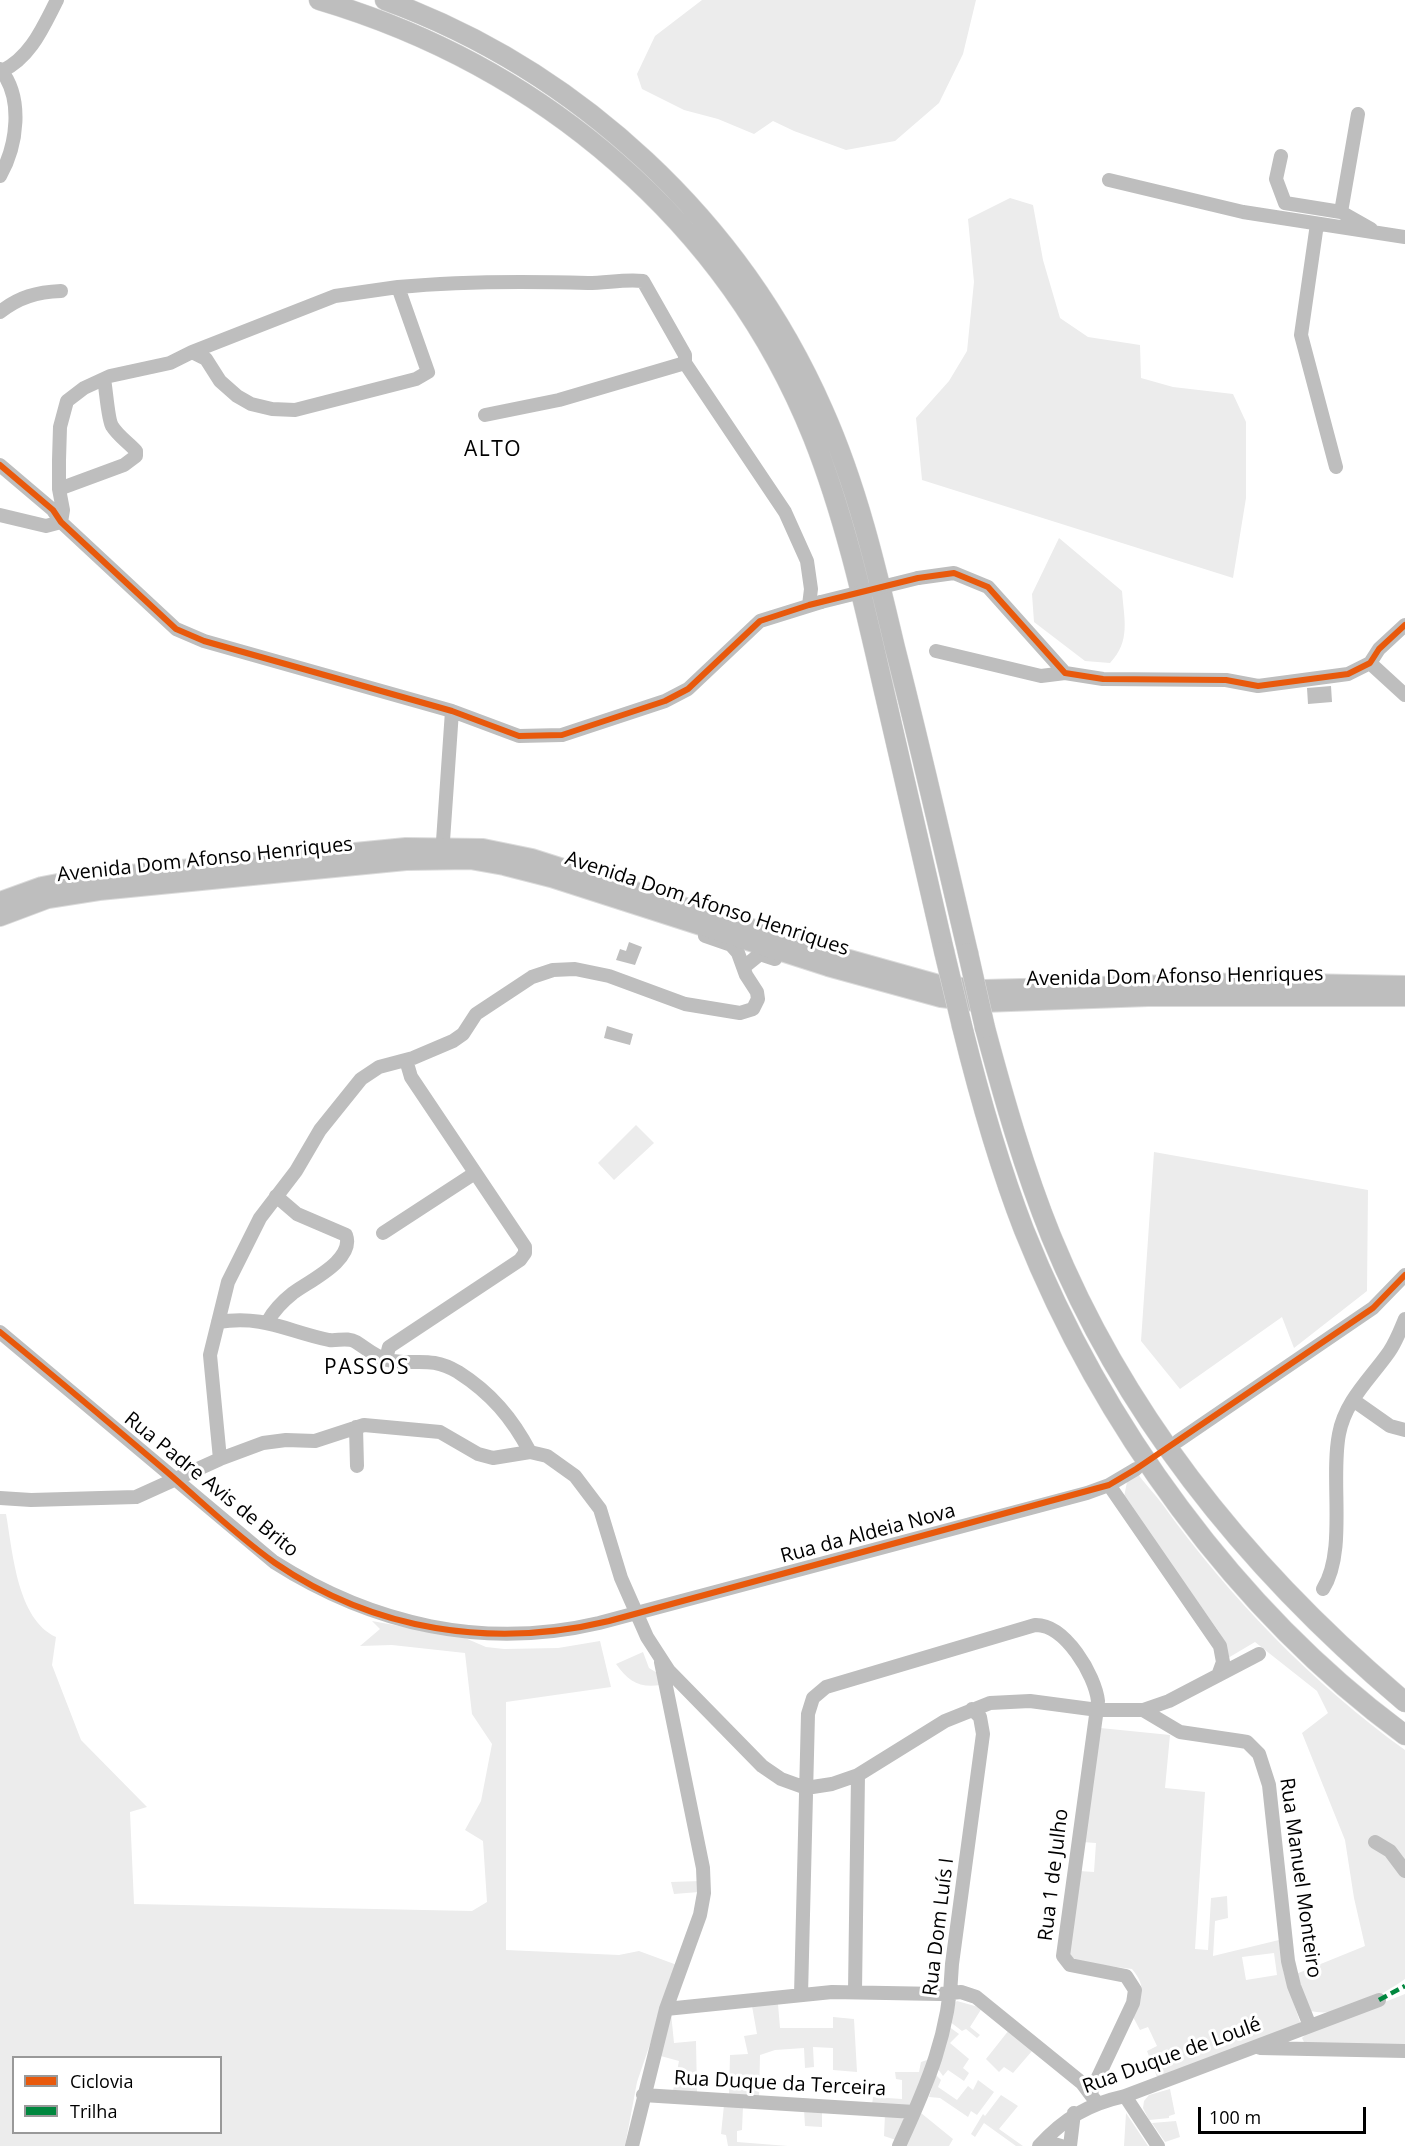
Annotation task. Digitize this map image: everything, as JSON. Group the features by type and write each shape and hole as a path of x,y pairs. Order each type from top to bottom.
{"highway":[{"path":"320,0 431,40 494,73 567,120 612,156 662,204 707,257 748,313 784,375 805,418 841,519 865,611 962,1026 996,1151 1029,1242 1074,1339 1134,1442 1189,1520 1249,1591 1331,1673 1405,1735"},
{"path":"386,0 461,32 522,66 571,98 617,134 669,182 700,216 743,271 782,329 824,412 863,520 985,1028 1020,1149 1052,1237 1091,1322 1137,1403 1189,1479 1263,1567 1344,1650 1405,1702"}],"main road":[{"name":"Avenida Dom Afonso Henriques","path":"0,902 42,886 79,879 406,848 474,848 532,858 849,959 942,985 984,988 1249,982 1405,985"},
{"name":"Avenida Dom Afonso Henriques","path":"0,917 48,899 99,891 406,861 470,860 551,878 828,967 941,998 983,1002 1148,997 1405,997"}],"street":[{"path":"0,176 12,148 15,115 1,70 13,64 34,43 57,0"},
{"path":"1341,212 1358,114"},
{"path":"1281,156 1276,179 1285,203 1341,212 1378,233"},
{"path":"1109,180 1243,212 1405,237"},
{"path":"1317,224 1301,335 1336,467"},
{"path":"61,522 63,510 59,489 60,427 67,401 84,388 104,379 170,363 192,352 334,296 452,282 599,283 625,279 643,281 671,326 685,355 685,363 784,513 807,561 815,604"},
{"path":"192,352 206,359 220,381 237,396 250,404 272,409 295,410 416,379 428,372 398,287"},
{"path":"0,312 15,300 30,294 61,291"},
{"path":"485,415 559,400 685,363"},
{"path":"59,489 124,465 136,456 136,451 113,428 109,420 110,408 104,379"},
{"path":"0,465 53,510 61,522 176,629 204,641 452,711 519,736 562,735 665,701 688,688 760,621 815,604 918,578 954,573 988,587 1065,673"},
{"path":"0,514 46,526 61,522"},
{"path":"936,651 1041,676 1065,673 1103,679 1226,680 1258,686 1348,674 1370,663 1379,649 1405,625"},
{"path":"1370,663 1405,695"},
{"path":"443,841 452,711"},
{"path":"220,1459 210,1368 228,1282 260,1218 296,1171 320,1131 361,1079 379,1067 406,1060 453,1041 463,1034 476,1014 522,983 542,973 564,969 609,976 685,1004 740,1013 753,1010 758,999 757,992 731,945 705,937 698,925"},
{"path":"744,967 760,954 819,973 828,967"},
{"path":"386,1359 389,1347 520,1260 525,1253 525,1247 411,1077 406,1060"},
{"path":"383,1233 475,1173"},
{"path":"268,1321 278,1307 293,1293 338,1261 348,1241 346,1235 297,1214 276,1196"},
{"path":"1178,1441 1373,1308 1405,1275"},
{"path":"1323,1589 1333,1570 1335,1556 1338,1437 1353,1400 1390,1351 1405,1319"},
{"path":"218,1322 268,1321 319,1337 355,1341 373,1355 386,1359 428,1360 458,1372 485,1392 509,1415 530,1452"},
{"name":"Rua Padre Avis de Brito","path":"0,1332 274,1562 328,1593 389,1618 451,1631 515,1635 573,1629 636,1614"},
{"path":"1353,1400 1390,1426 1405,1430"},
{"path":"1,1499 125,1499 147,1494 220,1459 263,1443 286,1440 322,1440 356,1427 371,1424 440,1432 478,1454 493,1458 530,1452 547,1456 562,1465 590,1492 605,1522 621,1578 636,1614 660,1659 678,1681 762,1766 781,1779 806,1788 832,1784 858,1775 945,1721 972,1709 1008,1700 1098,1710 1143,1710 1160,1706 1259,1654"},
{"path":"356,1427 357,1466"},
{"name":"Rua da Aldeia Nova","path":"636,1614 1109,1485 1136,1469"},
{"path":"1109,1485 1191,1599 1220,1646 1222,1662 1219,1673"},
{"path":"801,1995 808,1710 813,1698 822,1689 1035,1625 1049,1628 1084,1662 1097,1694 1098,1710"},
{"path":"632,2146 666,2009 700,1915 704,1883 660,1659"},
{"name":"Rua Dom Luís I","path":"898,2146 937,2057 951,1992 952,1964 983,1734 980,1717 972,1709"},
{"name":"Rua 1 de Julho","path":"1094,2097 1133,2003 1135,1990 1126,1976 1070,1965 1063,1956 1083,1801 1098,1710"},
{"name":"Rua Manuel Monteiro","path":"1143,1710 1180,1732 1247,1742 1259,1754 1269,1785 1288,1962 1294,1986 1310,2026"},
{"path":"855,1992 858,1775"},
{"path":"1375,1842 1390,1851 1405,1871"},
{"path":"666,2009 801,1995 855,1992 962,1992 976,1997 1094,2097"},
{"name":"Rua Duque de Loulé","path":"1041,2143 1094,2097 1125,2096 1379,2000"},
{"path":"1295,2032 1295,2042 1301,2050"},
{"path":"1251,2048 1405,2051"},
{"name":"Rua Duque da Terceira","path":"643,2095 914,2112"},
{"path":"1125,2096 1158,2146"},
{"path":"1070,2146 1074,2113"},
{"path":"1041,2143 1061,2146"}],"shaded area":[{"path":"702,0 976,0 963,54 939,103 895,141 846,150 773,121 754,134 718,119 684,110 642,89 637,74 655,36"},
{"path":"1010,198 1033,205 1043,260 1060,318 1088,337 1140,345 1141,378 1173,387 1233,394 1246,422 1246,498 1233,578 922,480 916,418 949,381 967,351 974,282 968,219"},
{"path":"1059,538 1122,591 1124,638 1117,655 1110,663 1085,661 1034,622 1032,594"},
{"path":"1331,686 1332,702 1308,704 1307,688"},
{"path":"629,942 642,947 635,965 616,960 620,949 626,951"},
{"path":"607,1026 633,1034 630,1045 604,1038"},
{"path":"636,1125 654,1143 614,1180 598,1163"},
{"path":"1154,1152 1368,1190 1367,1291 1294,1348 1282,1317 1180,1389 1141,1341"},
{"path":"1138,1474 1244,1606 1305,1668 1405,1750 1405,1979 1372,1999 1347,2009 1310,2011 1296,1974 1365,1946 1354,1898 1345,1840 1302,1733 1328,1713 1317,1691 1255,1642 1228,1658 1219,1632 1124,1497 1127,1482"},
{"path":"0,1514 6,1514 15,1565 25,1600 33,1616 43,1628 56,1637 52,1665 81,1740 147,1807 130,1812 134,1904 472,1911 487,1902 483,1841 465,1830 481,1801 492,1744 472,1714 465,1653 392,1645 360,1646 380,1629 372,1621 465,1638 486,1647 504,1649 558,1648 600,1641 611,1687 506,1702 506,1950 619,1955 639,1951 677,1965 637,2082 625,2146 0,2146"},
{"path":"643,1652 649,1668 659,1674 661,1685 647,1686 635,1682 616,1664"},
{"path":"1100,1728 1170,1735 1165,1788 1205,1792 1195,1949 1208,1950 1211,1898 1227,1896 1228,1918 1215,1921 1213,1956 1279,1940 1284,1974 1300,2022 1296,2027 1157,2077 1147,2051 1157,2046 1148,2027 1140,2030 1132,2015 1140,1996 1141,1987 1132,1969 1077,1962 1070,1958 1068,1950 1079,1871 1094,1872 1096,1843 1082,1842","holes":["1274,1953 1277,1975 1246,1980 1242,1957"]},
{"path":"701,1881 699,1892 674,1894 671,1882"},
{"path":"1405,1994 1405,2044 1305,2044 1302,2038 1307,2033"},
{"path":"957,2001 982,2008 970,2027 980,2035 977,2038 966,2029 962,2031 949,2021 952,2005"},
{"path":"778,2004 780,2028 833,2028 833,2017 854,2019 857,2072 833,2070 833,2048 813,2047 814,2067 805,2068 804,2048 775,2050 760,2055 759,2097 729,2095 730,2055 748,2054 744,2036 757,2034 752,2006"},
{"path":"671,2013 674,2043 696,2041 697,2093 673,2091 679,2061 657,2055"},
{"path":"948,2026 959,2034 950,2043 969,2059 963,2068 969,2073 964,2081 948,2070 943,2076 938,2069"},
{"path":"1009,2030 1032,2051 1013,2073 1004,2067 999,2072 986,2059"},
{"path":"930,2059 911,2105 872,2105 873,2097 902,2099 902,2080 896,2079 895,2072 919,2072 921,2062"},
{"path":"936,2075 941,2080 938,2087 957,2100 968,2086 973,2090 978,2080 994,2092 977,2115 971,2111 968,2117 940,2098 929,2097"},
{"path":"1170,2089 1175,2114 1169,2118 1149,2120 1143,2108 1144,2101 1149,2095"},
{"path":"1001,2095 1018,2106 999,2129 1023,2146 1016,2146 984,2123 975,2137 971,2134 983,2114 985,2116"},
{"path":"724,2105 743,2106 742,2130 737,2131 737,2142 788,2146 728,2146 726,2135 721,2134"},
{"path":"804,2109 822,2110 822,2127 805,2126"},
{"path":"921,2113 953,2139 949,2146 904,2146"},
{"path":"1126,2113 1148,2146 1124,2146"},
{"path":"885,2114 902,2117 904,2122 896,2140 884,2136"},
{"path":"1176,2121 1180,2137 1165,2142 1152,2123"}],"marked path":[{"path":"1379,2000 1405,1986"}],"cycle path":[{"path":"0,465 53,510 61,522 176,629 204,641 452,711 519,736 562,735 665,701 688,689 760,621 809,605 918,578 954,573 988,587 1065,673 1103,679 1226,680 1258,686 1348,674 1370,663 1379,649 1405,625"},
{"path":"0,1332 245,1540 275,1563 313,1586 353,1605 394,1619 436,1628 478,1633 522,1633 565,1629 609,1621 1109,1485 1373,1308 1405,1275"}],"district":[{"name":"ALTO","path":"493,450"},
{"name":"PASSOS","path":"367,1368"}]}
